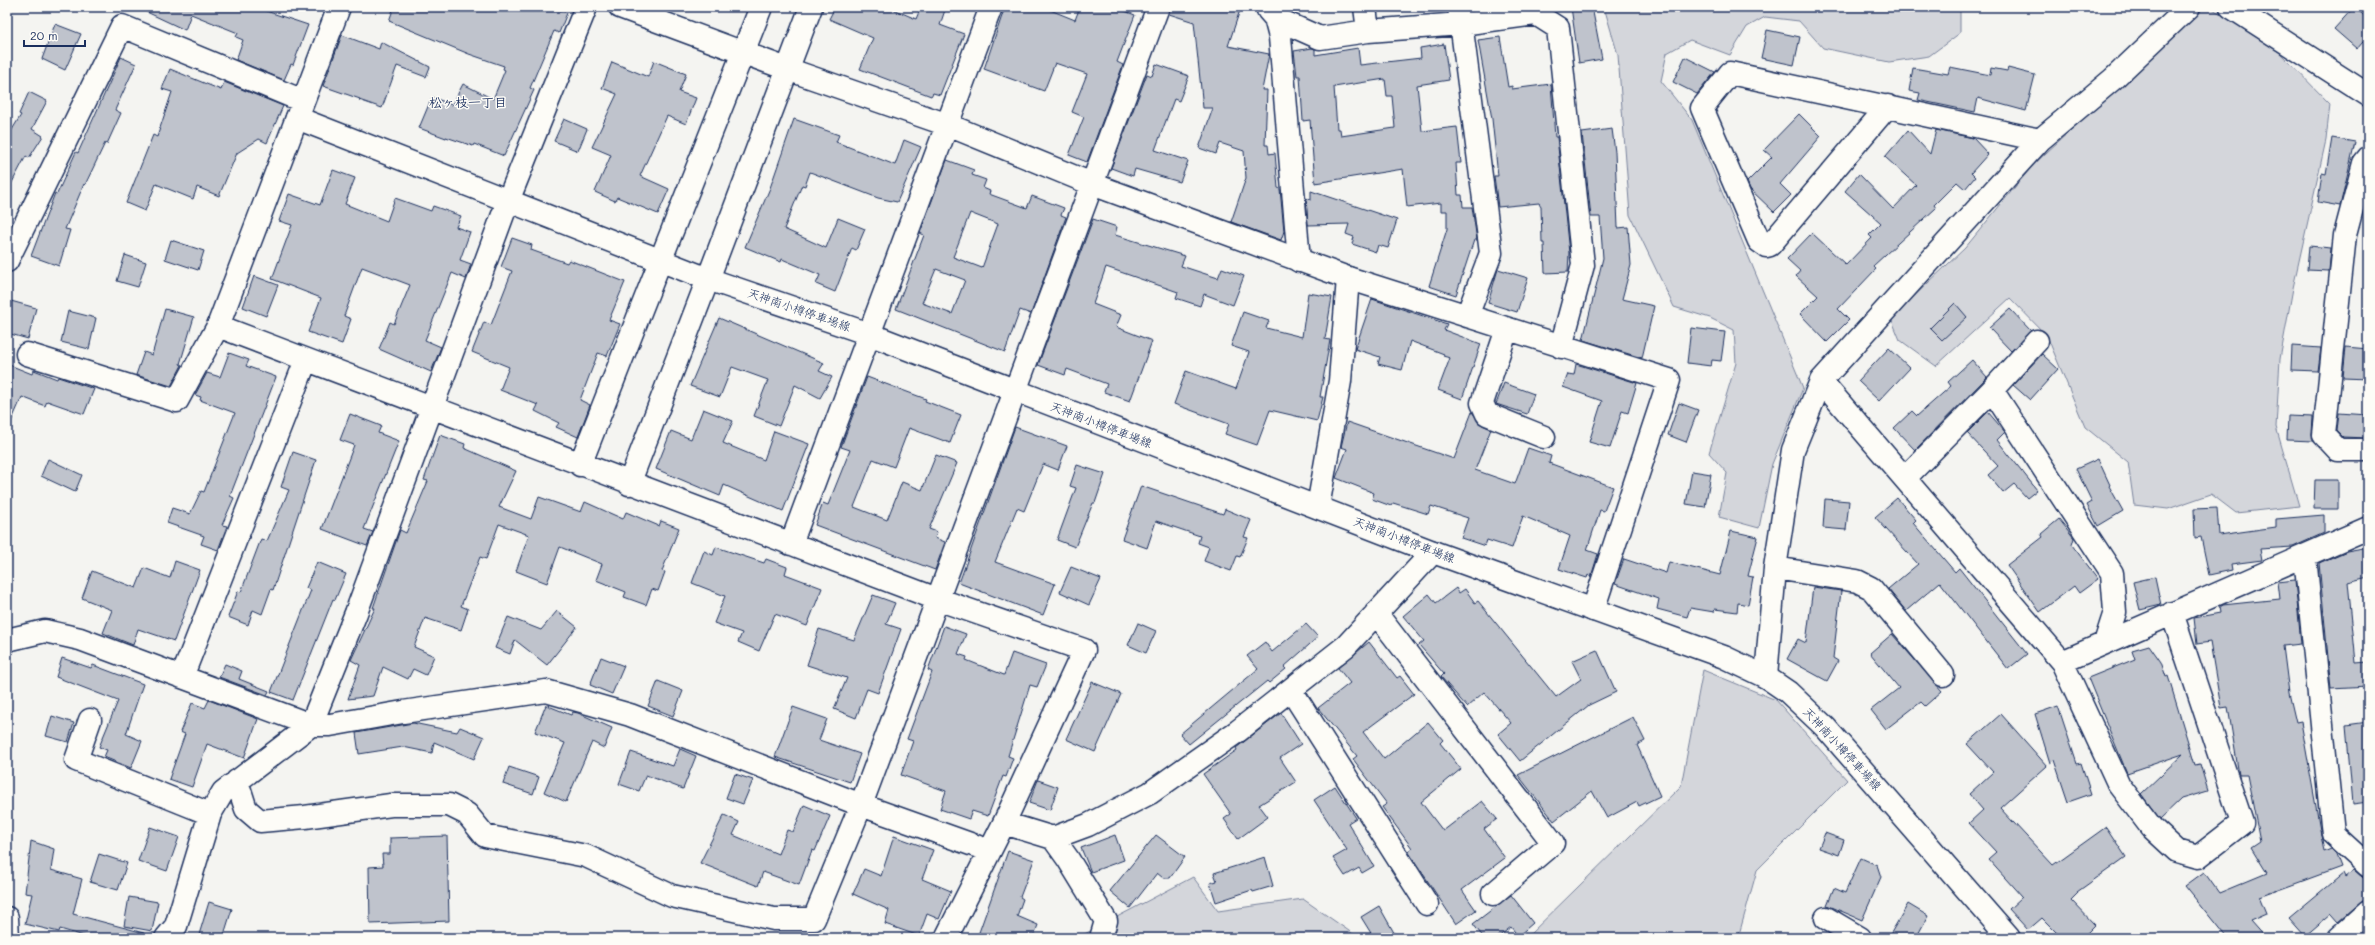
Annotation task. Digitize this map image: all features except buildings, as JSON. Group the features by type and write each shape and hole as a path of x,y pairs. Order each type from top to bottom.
{"street":[{"path":"27,354 177,401 218,326 339,7"},
{"path":"166,938 176,926 210,814 222,792 311,724 356,613 430,408 508,201 586,7"},
{"path":"620,7 787,69 948,125 1092,184 1299,261 1561,347 1669,380 1593,610"},
{"path":"580,465 761,7"},
{"path":"629,484 811,7"},
{"path":"791,544 991,7"},
{"path":"237,781 246,809 260,821 305,818 391,805 449,805 467,814 485,836 586,856 672,896 813,929 861,805 1158,7"},
{"path":"1365,7 1368,31"},
{"path":"1766,677 1775,568 1793,450 1821,381 2040,140 2113,79 2190,7"},
{"path":"2231,7 2368,95"},
{"path":"1270,13 1280,37 1299,261"},
{"path":"1270,13 1320,38 1460,16 1536,14 1558,28 1583,265 1561,347"},
{"path":"1460,16 1491,253 1467,316"},
{"name":"天神南小樽停車場線","path":"7,261 122,26 300,109 508,201 661,259 708,279 868,334 1014,392 1318,507 1432,552 1724,658 1766,677 1788,692 1825,727 2009,938"},
{"path":"1888,106 1770,245 1766,246 1759,241 1702,108 1730,73 1888,106 2040,140"},
{"path":"2368,158 2364,163 2345,235 2324,435 2338,450 2368,450"},
{"path":"1318,507 1340,381 1348,278"},
{"path":"218,326 629,484 937,599 1084,650 1004,823 946,938"},
{"path":"1507,329 1482,403 1487,414 1544,436"},
{"path":"1905,478 1992,390 2037,341"},
{"path":"182,677 306,360"},
{"path":"1821,381 2062,662 2119,785 2151,826 2177,851 2198,857 2242,824 2172,613"},
{"path":"1992,390 2112,573 2115,612 2105,643"},
{"path":"2062,662 2172,613 2305,557 2368,528"},
{"path":"1004,823 1053,838 1088,825 1150,793 1238,731 1346,646 1432,552"},
{"path":"2305,557 2333,834 2368,866"},
{"path":"1775,568 1857,581 1872,588 1942,675"},
{"path":"1376,613 1553,843 1493,894"},
{"path":"7,640 45,631 80,639 311,724 330,725 403,712 546,692 630,715 861,805 990,851"},
{"path":"1291,690 1427,904"},
{"path":"90,720 76,760 210,814"},
{"path":"1053,838 1068,859 1106,921 1101,938"},
{"path":"2339,938 2368,912"},
{"path":"7,918 8,938"},
{"path":"1826,918 1860,938"}],"shaded area":[{"path":"1604,7 1960,7 1960,33 1929,56 1889,62 1823,48 1799,21 1765,17 1747,27 1730,55 1690,40 1667,53 1661,81 1692,120 1803,388 1772,464 1759,528 1719,517 1727,473 1709,453 1736,363 1734,330 1710,318 1674,307 1630,215 1618,55"},
{"path":"2204,7 2210,7 2279,52 2330,104 2326,140 2293,288 2280,359 2276,427 2299,506 2236,513 2211,494 2168,509 2134,505 2128,462 2085,427 2047,336 2010,298 1936,366 1900,340 1891,318 1965,248 2033,165"},
{"path":"1703,670 1776,700 1847,780 1757,870 1738,938 1526,938 1681,786"},
{"path":"1193,877 1218,911 1303,899 1359,938 1077,938"}],"district":[{"name":"松ヶ枝一丁目","path":"468,102"}]}
